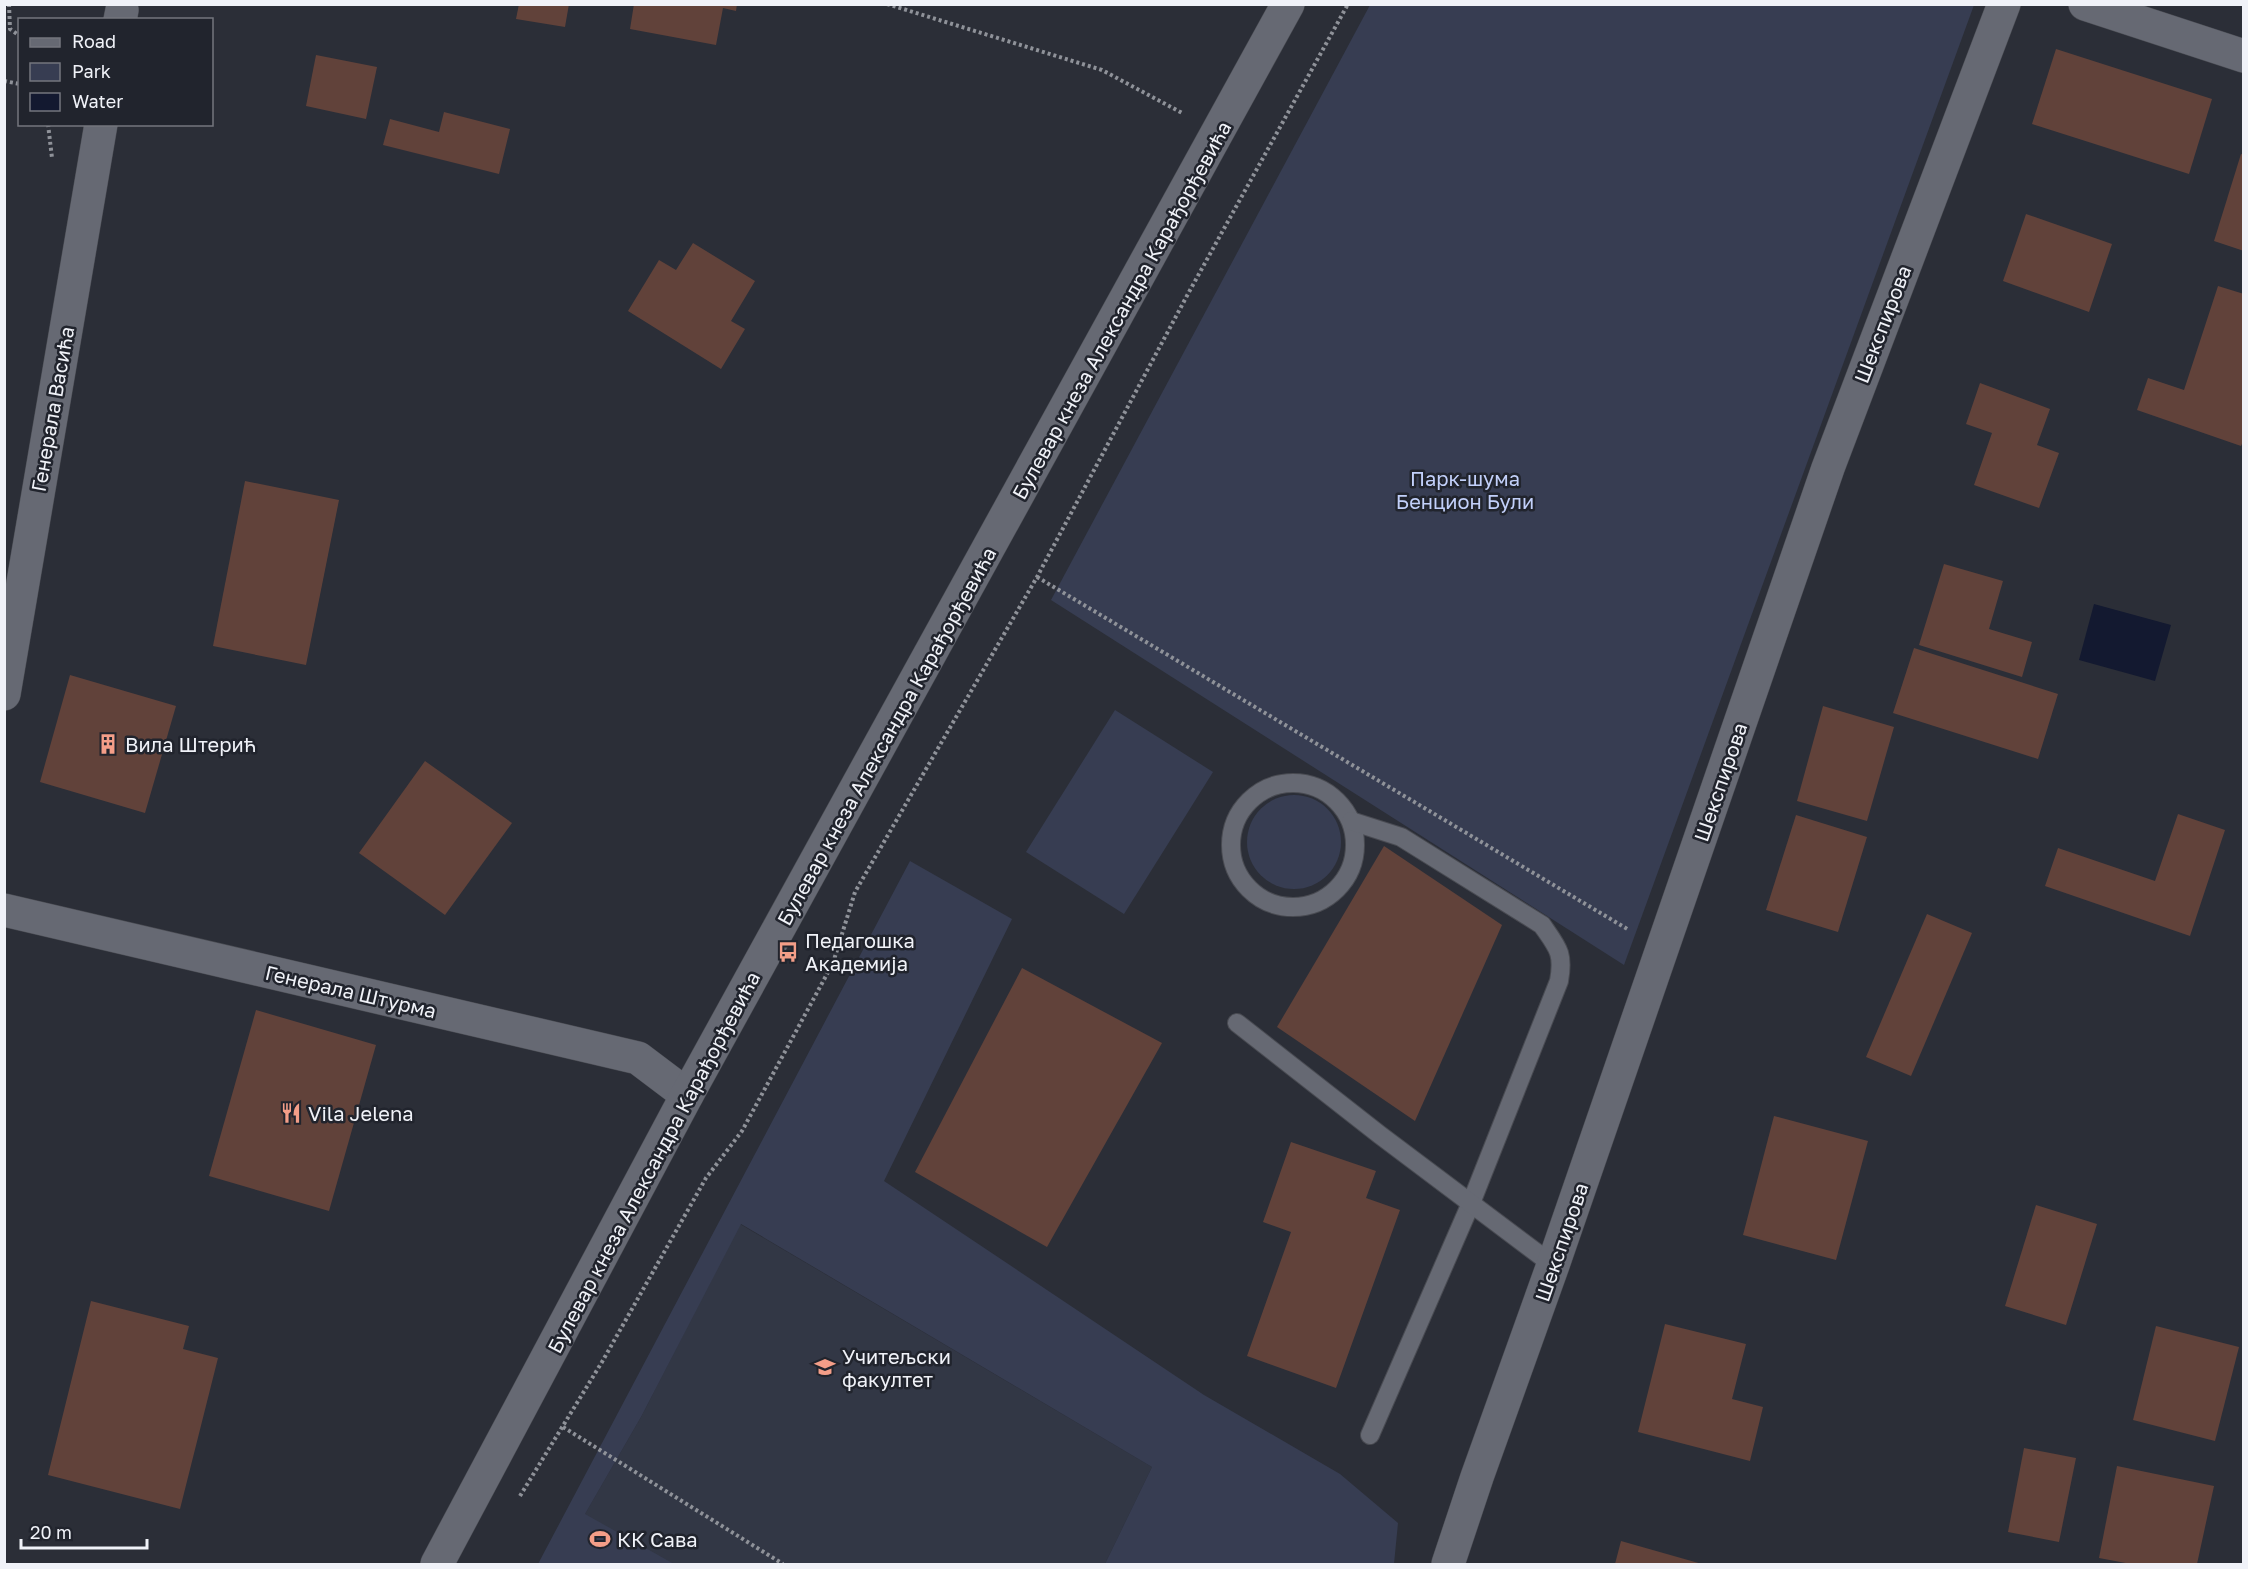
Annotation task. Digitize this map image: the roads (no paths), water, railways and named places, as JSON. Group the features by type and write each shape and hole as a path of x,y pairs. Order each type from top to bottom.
{"street":[{"name":"Булевар кнеза Александра Карађорђевића","path":"437,1564 687,1095 1288,4"},
{"name":"Шекспирова","path":"1448,1564 1663,950 1828,468 2004,4"},
{"path":"2085,4 2244,56"},
{"name":"Генерала Васића","path":"4,694 101,126"},
{"name":"Генерала Штурма","path":"4,910 638,1058 687,1095"}],"lane":[{"path":"1351,821 1355,842 1353,862 1344,881 1330,895 1311,904 1290,907 1270,902 1253,892 1239,876 1232,856 1231,836 1237,817 1249,800 1266,789 1285,783 1306,784 1325,791 1341,804 1351,821 1401,837 1542,925 1557,946 1562,962 1559,981 1471,1203 1370,1435"},
{"path":"1237,1023 1553,1265"}],"water":[{"path":"2094,604 2171,625 2155,681 2079,660"}],"place":[{"name":"Вила Штерић","path":"108,744"},
{"name":"Педагошка Академија","path":"788,952"},
{"name":"Vila Jelena","path":"291,1113"},
{"name":"Учитељски факултет","path":"825,1367"},
{"name":"КК Сава","path":"600,1539"}],"park label":[{"name":"Парк-шума Бенцион Були","path":"1465,490"}]}
